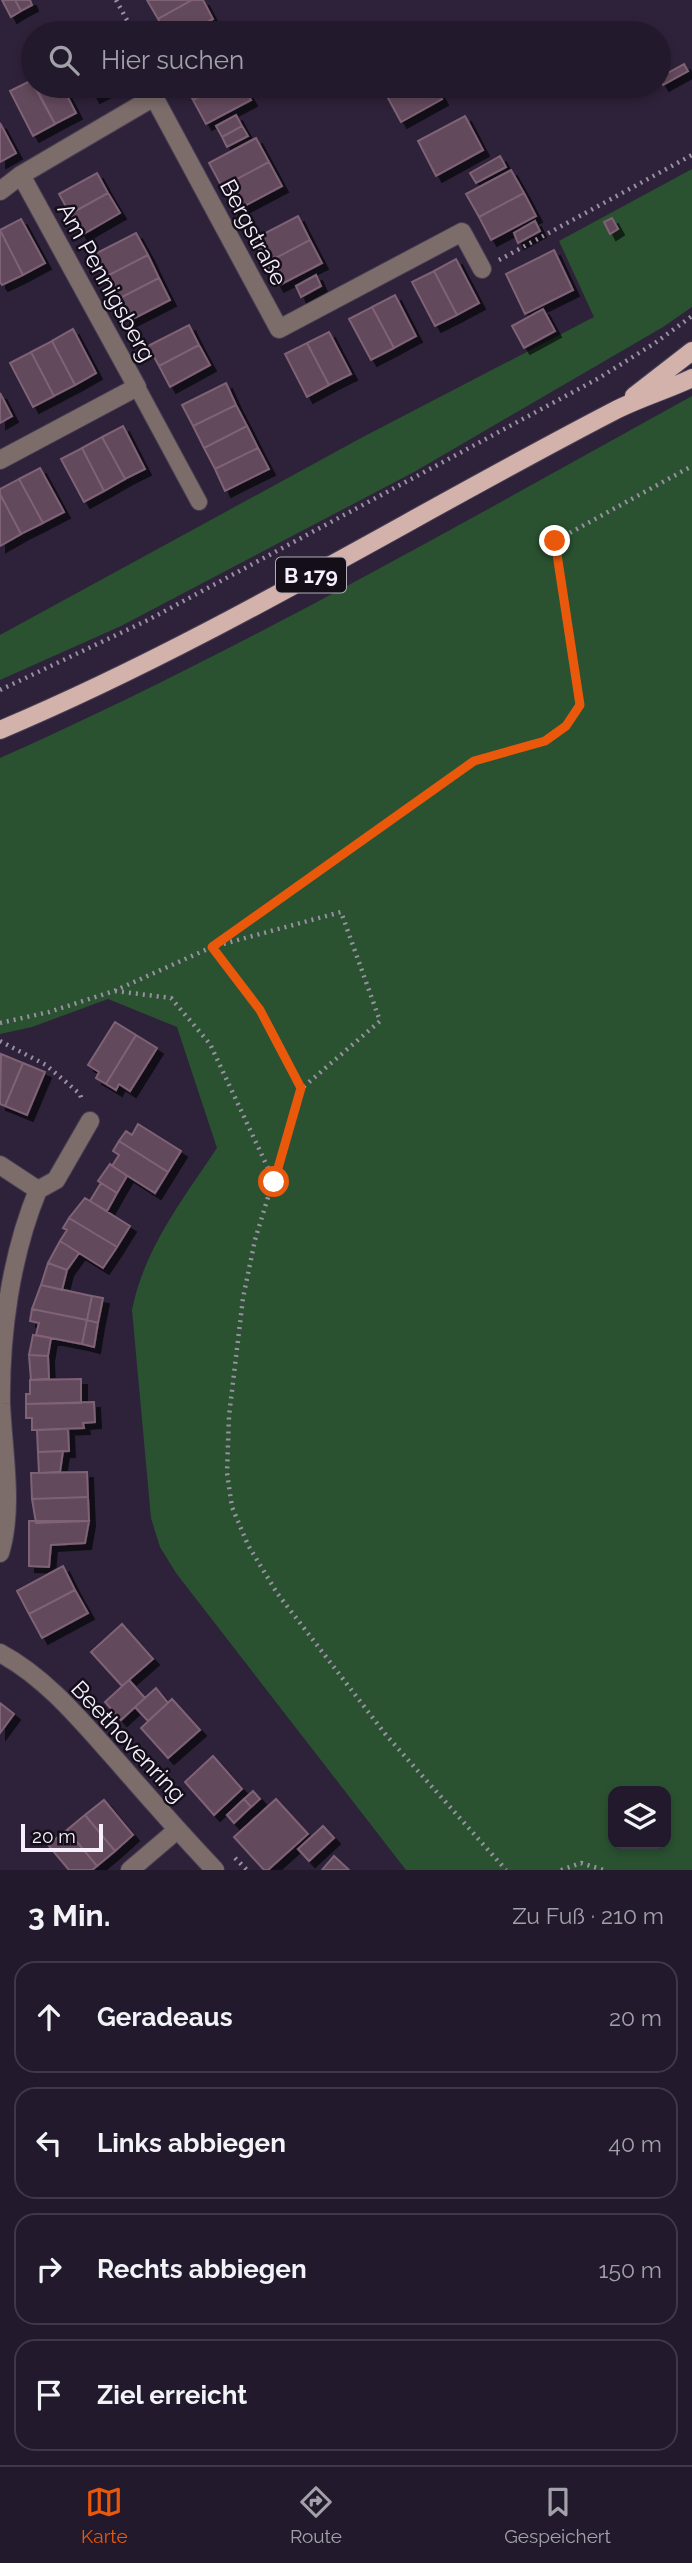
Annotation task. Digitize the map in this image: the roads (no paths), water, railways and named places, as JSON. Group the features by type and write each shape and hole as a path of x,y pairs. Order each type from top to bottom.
{"main road":[{"name":"B 179","path":"617,409 692,351"},
{"name":"B 179","path":"0,730 73,699 262,602 617,409 692,378"}],"street":[{"name":"Bergstraße","path":"0,191 21,175 152,98"},
{"name":"Bergstraße","path":"155,98 279,329 462,232 482,269"},
{"name":"Am Pennigsberg","path":"0,460 137,387 21,175"},
{"path":"0,1553 6,1497 0,1378 3,1332 26,1220 38,1190 56,1180 90,1121"},
{"path":"0,1166 38,1190"},
{"name":"Beethovenring","path":"0,1653 18,1663 71,1710 215,1870"},
{"path":"130,1870 177,1830"}],"lane":[{"path":"137,387 199,502"}]}
